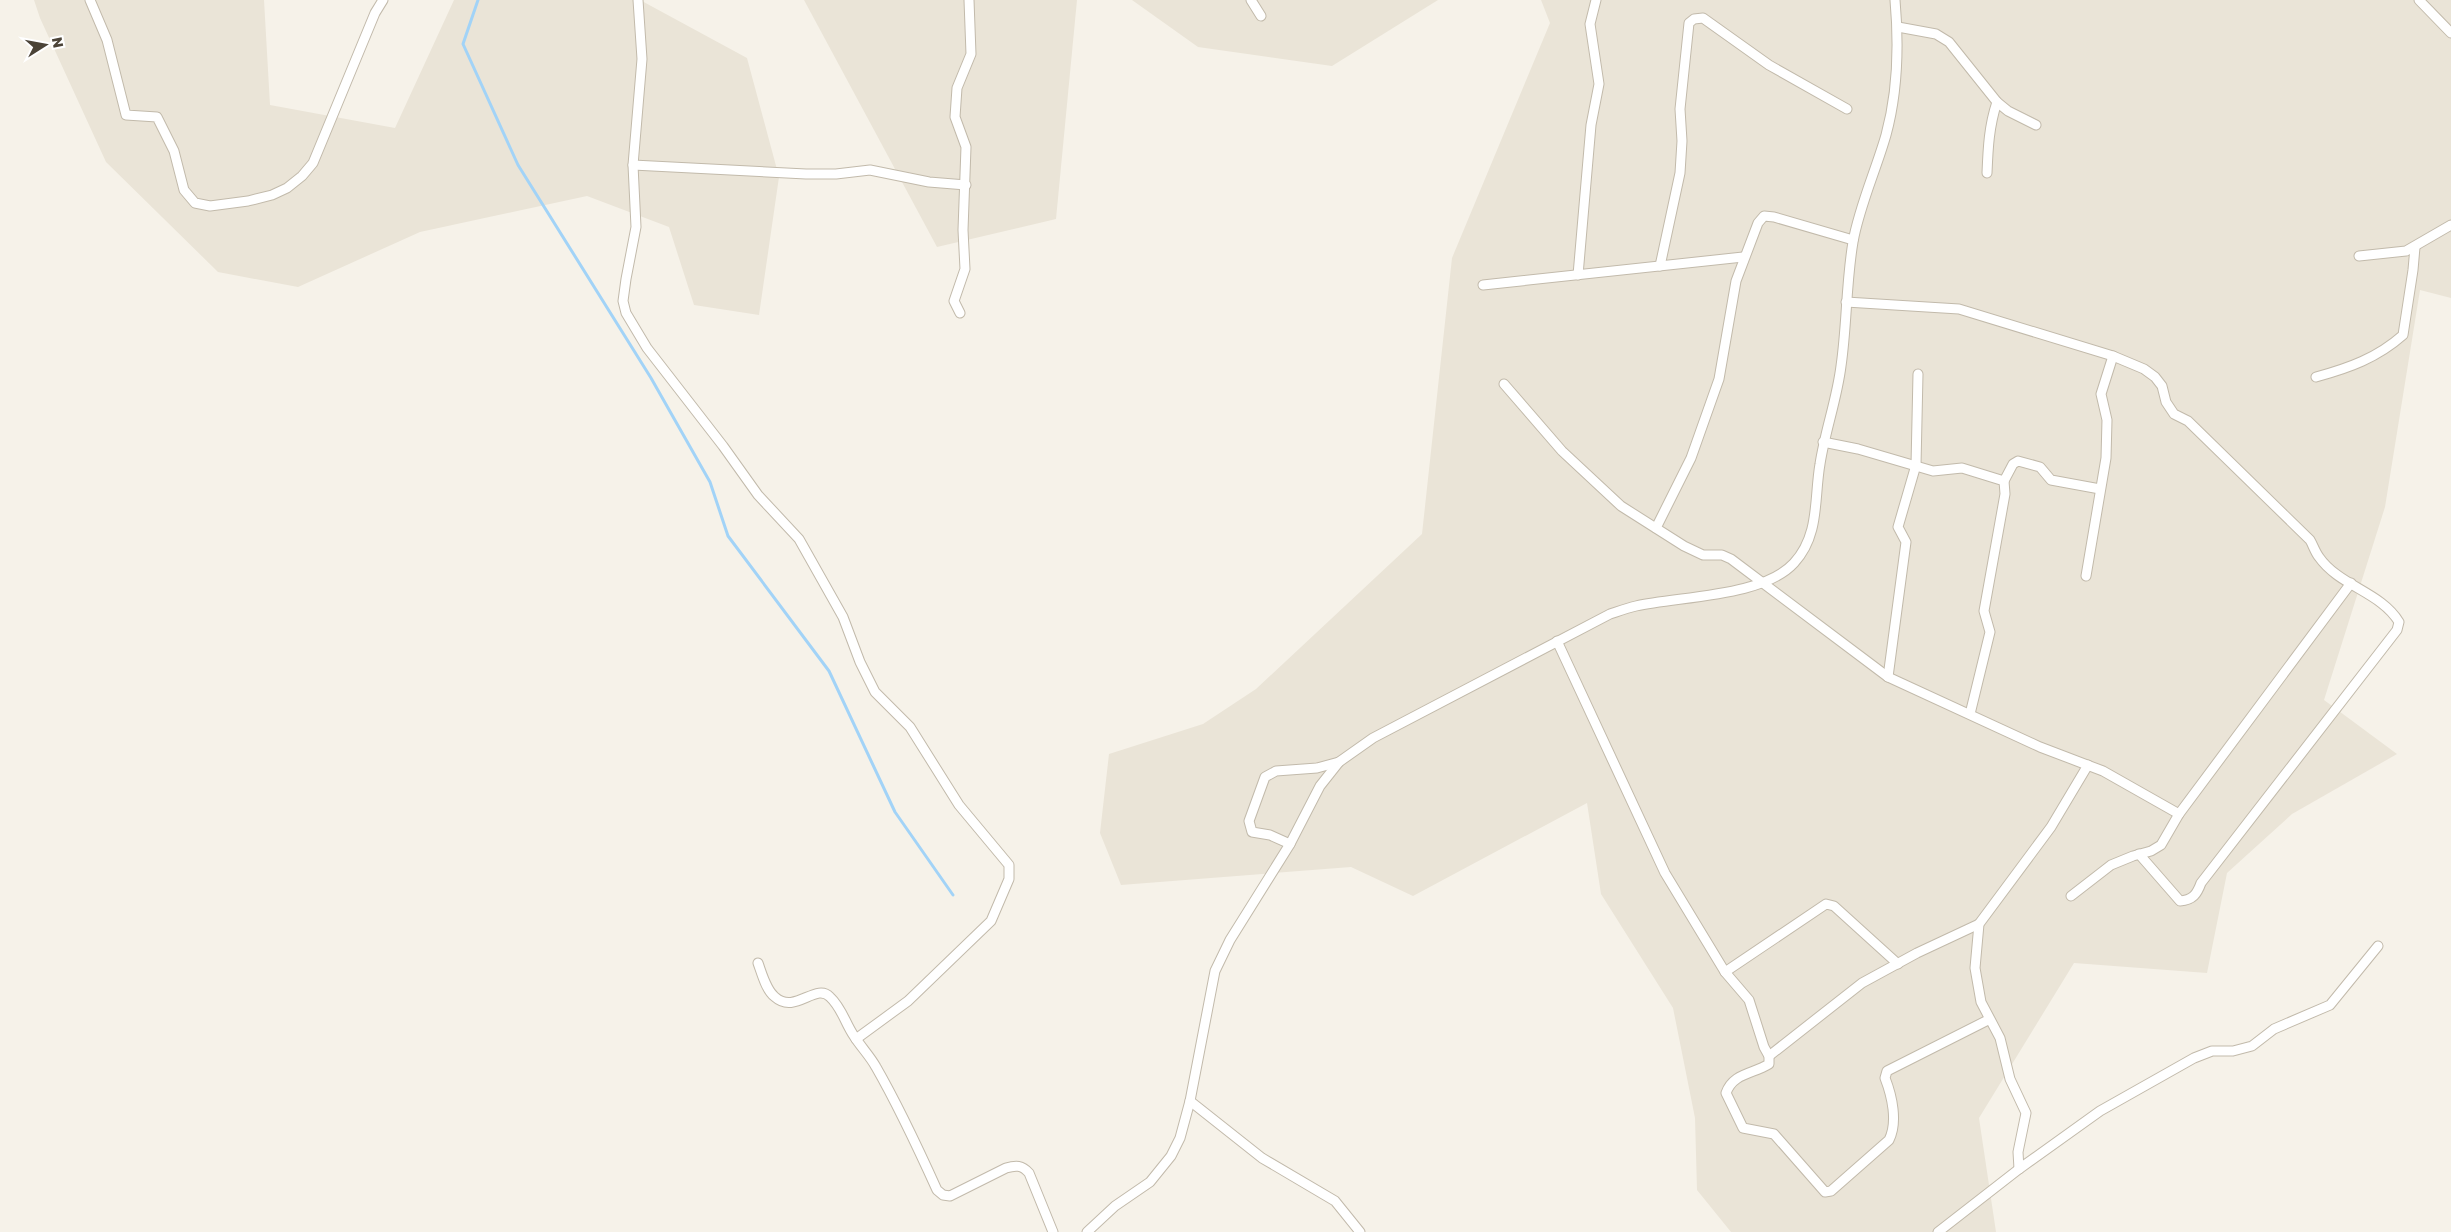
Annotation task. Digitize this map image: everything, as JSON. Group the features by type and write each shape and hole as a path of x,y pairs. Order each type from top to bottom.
{"street":[{"path":"90,0 107,40 126,115 157,117 174,152 184,190 195,202 210,206 248,201 272,195 287,188 313,164 383,0"},
{"path":"638,0 642,59 633,165 636,227 623,301 626,313 648,348 758,495 799,539 843,617 860,662 875,692 910,727 959,805 1009,865 1009,879 991,921 908,1001 856,1039"},
{"path":"960,314 954,301 965,270 963,230 966,147 955,117 957,88 971,54 969,0"},
{"path":"1251,0 1261,16"},
{"path":"1578,275 1590,125 1599,84 1590,24 1596,0"},
{"path":"1087,1232 1115,1206 1150,1182 1171,1156 1180,1138 1190,1101 1216,971 1230,940 1290,844 1320,786 1340,762 1373,738 1610,614 1636,606 1764,583 1794,564 1808,541 1814,523 1823,442 1835,401 1841,365 1853,240 1886,133 1896,79 1898,27 1895,0"},
{"path":"2419,0 2451,33"},
{"path":"1660,266 1680,173 1682,141 1680,109 1688,23 1694,19 1703,18 1769,64 1847,110"},
{"path":"1898,27 1936,34 1949,42 1997,102 2008,111 2036,125"},
{"path":"1987,173 1991,120 1997,102"},
{"path":"633,165 806,174 836,174 870,170 929,182 966,185"},
{"path":"1656,528 1691,458 1719,379 1736,280 1743,257 1758,223 1764,216 1853,240"},
{"path":"2359,256 2395,254 2414,247 2451,225"},
{"path":"2316,377 2355,366 2387,349 2403,335 2413,270 2414,247"},
{"path":"1483,285 1743,257"},
{"path":"1846,302 1959,309 2113,356 2144,369 2162,386 2166,402 2174,414 2188,421 2310,540 2319,558 2338,575 2394,613 2399,622 2398,630 2201,883 2196,895 2187,900 2180,901 2139,854"},
{"path":"2086,576 2106,458 2106,420 2102,394 2113,356"},
{"path":"1888,677 1906,542 1898,527 1916,465 1918,374"},
{"path":"1504,384 1562,451 1621,506 1703,555 1722,555 1731,559 1888,677 2040,746 2103,771 2179,814"},
{"path":"1823,442 1933,471 1962,468 2004,481"},
{"path":"1970,714 1990,632 1984,611 2005,494 2004,481 2013,464 2018,461 2040,467 2051,480 2100,488"},
{"path":"2072,896 2111,865 2139,854 2151,852 2161,845 2179,814 2351,583"},
{"path":"1557,641 1665,873 1725,972 1749,1000 1764,1047 1769,1056 1769,1064 1736,1077 1729,1084 1726,1093 1743,1128 1774,1134 1825,1192 1831,1191 1889,1140 1892,1134 1894,1123 1885,1078 1887,1071 1988,1020"},
{"path":"1290,844 1270,835 1252,832 1249,828 1265,776 1276,771 1317,768 1340,762"},
{"path":"1769,1056 1862,984 1979,924 2051,827 2088,765"},
{"path":"1725,972 1826,904 1834,906 1898,964"},
{"path":"1979,924 1975,968 1981,1002 1988,1020 2000,1038 2010,1079 2026,1113 2018,1152 2020,1169"},
{"path":"1938,1232 2100,1111 2194,1058 2212,1051 2233,1050 2252,1046 2274,1029 2330,1005 2378,946"},
{"path":"758,963 774,996 784,1003 794,1003 817,993 828,995 840,1008 856,1039 874,1064 892,1095 937,1190 943,1195 950,1196 1006,1168 1014,1166 1024,1167 1029,1173 1053,1232"},
{"path":"1190,1101 1262,1158 1335,1201 1360,1232"}],"shaded area":[{"path":"34,0 264,0 270,105 395,128 454,0 640,0 747,58 779,177 759,315 694,305 669,227 587,196 420,232 298,287 218,272 106,162 40,18"},
{"path":"804,0 1077,0 1056,219 937,247"},
{"path":"1132,0 1438,0 1332,66 1198,47"},
{"path":"1541,0 2451,0 2451,298 2420,290 2385,507 2324,700 2397,754 2292,814 2227,873 2207,973 2074,963 1979,1118 1996,1232 1731,1232 1697,1190 1695,1118 1673,1008 1601,894 1587,803 1413,896 1351,867 1121,885 1100,833 1109,754 1203,724 1256,689 1422,534 1452,258 1550,23"}],"waterway":[{"path":"478,0 463,44 518,165 651,378 710,482 728,536 829,671 895,812 953,895"}]}
